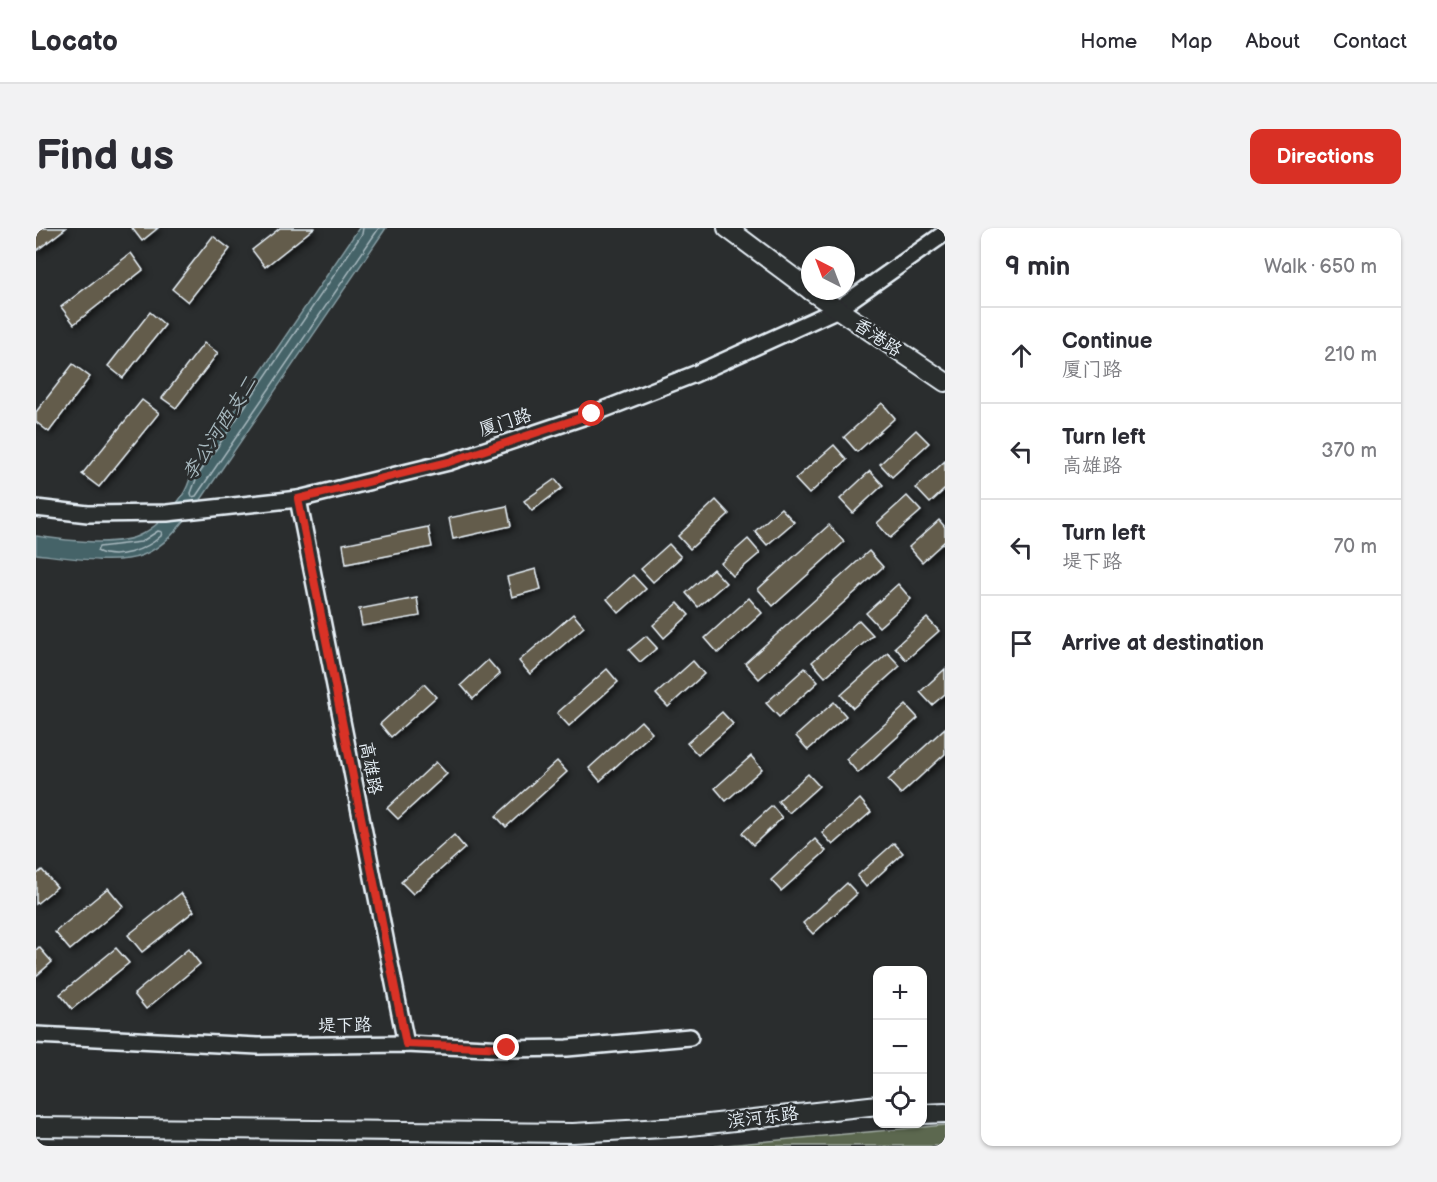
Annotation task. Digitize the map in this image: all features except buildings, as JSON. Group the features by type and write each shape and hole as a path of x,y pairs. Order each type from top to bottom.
{"main road":[{"name":"香港路","path":"727,228 801,284"},
{"path":"745,228 801,270"},
{"name":"香港路","path":"828,300 945,369"},
{"name":"香港路","path":"836,300 841,307 945,382"},
{"path":"927,1102 945,1102"},
{"name":"滨河东路","path":"36,1127 573,1133 681,1126 873,1106"},
{"path":"927,1114 945,1113"},
{"name":"滨河东路","path":"36,1138 576,1143 676,1137 873,1116"}],"street":[{"name":"厦门路","path":"36,508 88,514 167,513 298,499 449,462 592,414 695,374 841,307 945,232"},
{"name":"高雄路","path":"298,499 406,1044"},
{"name":"堤下路","path":"36,1035 258,1047 406,1044 507,1048 567,1048 690,1037"}],"green space":[{"path":"945,1125 945,1146 715,1146 927,1128"}],"water":[{"path":"359,228 386,228 200,501 175,532 152,551 120,560 91,560 36,554 36,536 90,542 119,541 142,534 162,520 182,496 191,475"}],"route":[{"path":"507,1048 406,1044 298,499 449,462 592,414"}],"water label":[{"name":"李公河西支二","path":"219,428"}]}
